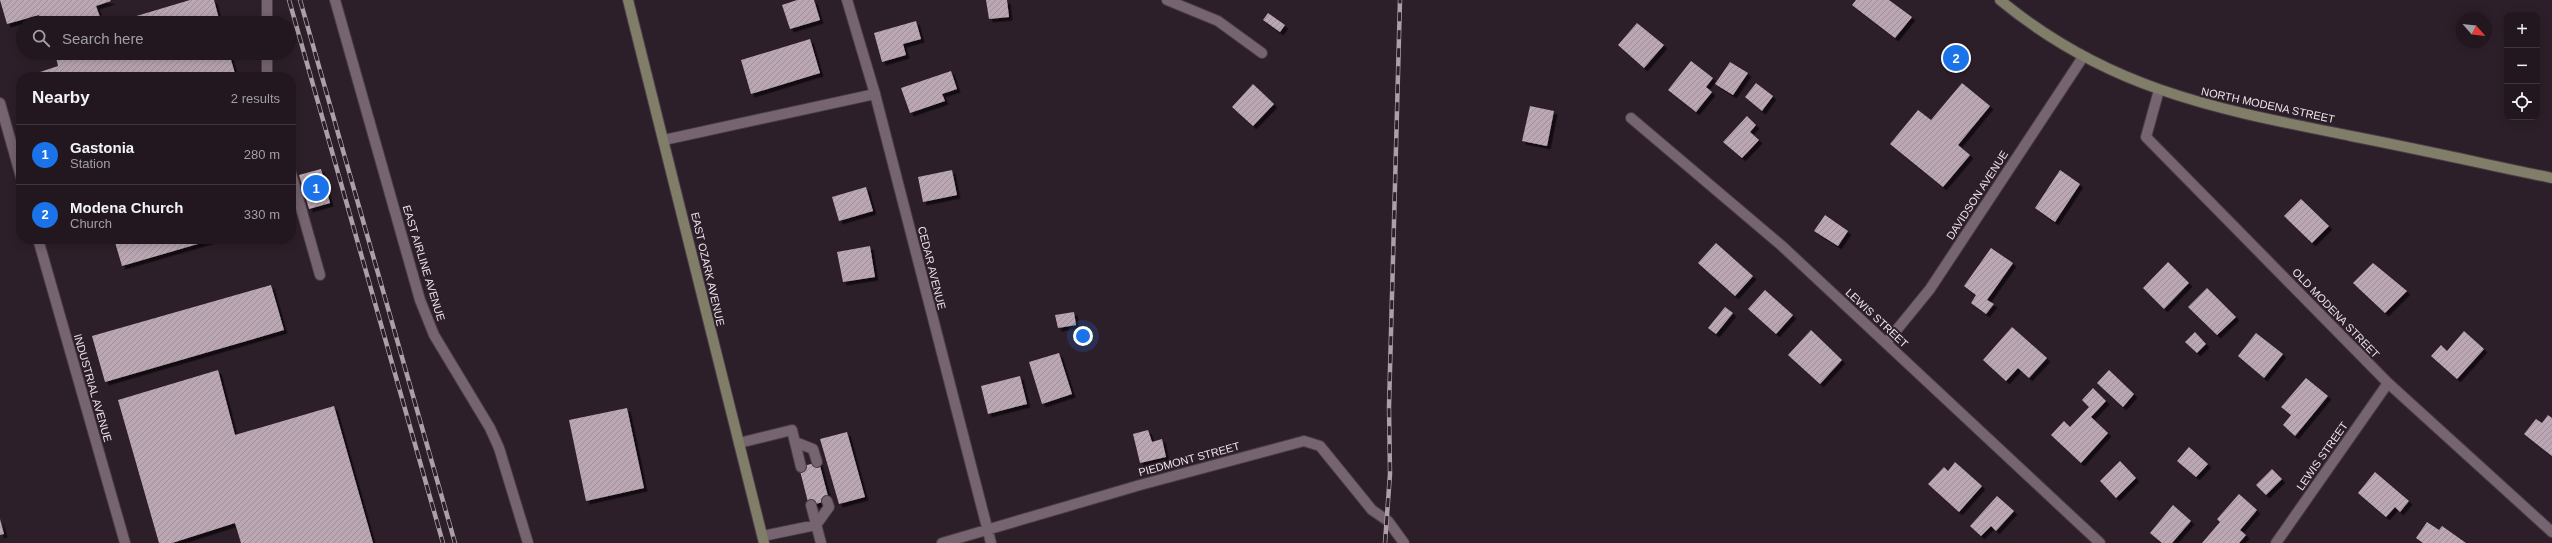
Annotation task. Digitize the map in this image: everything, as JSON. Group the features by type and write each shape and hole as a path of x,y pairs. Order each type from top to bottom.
{"street":[{"path":"267,0 267,16"},
{"name":"EAST AIRLINE AVENUE","path":"335,0 420,300 434,335 490,428 499,448 528,543"},
{"name":"EAST OZARK AVENUE","path":"628,0 763,540"},
{"name":"CEDAR AVENUE","path":"847,0 875,94 991,543"},
{"path":"1167,0 1218,21 1262,53"},
{"name":"NORTH MODENA STREET","path":"2000,0 2044,33 2083,58 2159,90 2248,115 2552,178"},
{"name":"DAVIDSON AVENUE","path":"1886,343 1930,289 2083,58"},
{"path":"267,60 267,72"},
{"name":"OLD MODENA STREET","path":"2159,90 2146,137 2388,383 2552,532"},
{"path":"664,140 875,94"},
{"path":"0,103 16,159"},
{"name":"LEWIS STREET","path":"1631,118 1782,246 2100,543"},
{"path":"296,191 320,275"},
{"name":"INDUSTRIAL AVENUE","path":"39,244 125,543"},
{"name":"LEWIS STREET","path":"2276,543 2388,383"},
{"path":"739,443 792,430 801,467"},
{"name":"PIEDMONT STREET","path":"942,543 987,529 1304,441 1320,446 1372,510 1388,521 1404,543"},
{"path":"795,442 813,449 816,462"},
{"path":"763,540 816,525 829,507 827,501"},
{"path":"811,505 821,543"}],"building":[{"path":"0,0 111,1 96,6 100,16 16,16 16,21 7,24"},
{"path":"190,0 214,0 218,16 136,16"},
{"path":"797,0 814,0 820,20 790,29 782,5"},
{"path":"986,0 1007,0 1009,17 989,19"},
{"path":"1856,0 1889,0 1912,17 1895,38 1852,5"},
{"path":"1268,13 1285,25 1280,32 1263,20"},
{"path":"916,21 921,39 903,44 906,55 882,62 874,33"},
{"path":"1637,23 1664,45 1644,68 1618,45"},
{"path":"810,39 820,73 751,94 741,60"},
{"path":"57,60 231,60 235,72 40,72 58,66"},
{"path":"1691,61 1713,78 1706,87 1712,92 1696,112 1668,90"},
{"path":"1730,62 1748,73 1733,95 1715,84"},
{"path":"951,71 957,89 942,94 945,101 910,113 901,88"},
{"path":"1756,83 1773,96 1762,111 1745,97"},
{"path":"1962,83 1990,106 1958,145 1970,155 1943,187 1890,144 1918,110 1931,120"},
{"path":"1253,84 1274,104 1253,126 1232,107"},
{"path":"1530,106 1554,111 1547,146 1522,141"},
{"path":"1747,116 1756,125 1750,132 1759,140 1742,158 1723,142"},
{"path":"321,169 330,203 309,209 299,175"},
{"path":"952,170 957,195 923,202 918,177"},
{"path":"2060,170 2080,184 2055,222 2035,208"},
{"path":"866,187 873,211 839,221 832,197"},
{"path":"2301,199 2329,226 2312,243 2284,216"},
{"path":"1825,215 1848,231 1838,246 1814,231"},
{"path":"1716,243 1753,276 1735,296 1698,263"},
{"path":"115,244 198,244 122,266"},
{"path":"870,246 875,277 843,282 837,252"},
{"path":"1991,248 2013,263 1987,300 1994,304 1986,314 1971,303 1976,295 1964,286"},
{"path":"2168,262 2189,283 2164,309 2143,288"},
{"path":"2373,263 2407,291 2385,313 2353,283"},
{"path":"271,285 284,330 105,382 92,336"},
{"path":"2207,288 2236,317 2217,335 2188,307"},
{"path":"1765,290 1793,315 1776,334 1748,309"},
{"path":"1725,307 1733,313 1716,334 1708,328"},
{"path":"1074,312 1076,325 1058,328 1055,315"},
{"path":"2012,327 2047,358 2029,378 2018,368 2006,381 1983,360"},
{"path":"1811,330 1842,360 1820,384 1788,355"},
{"path":"2464,331 2484,349 2457,379 2431,356 2441,345 2447,351"},
{"path":"2195,332 2206,344 2197,353 2185,342"},
{"path":"2256,333 2283,354 2264,378 2238,356"},
{"path":"1059,353 1072,394 1042,404 1029,362"},
{"path":"218,370 235,435 334,406 373,543 241,543 235,523 172,543 159,543 118,400"},
{"path":"2109,370 2134,394 2123,407 2097,383"},
{"path":"1020,376 1027,404 988,414 981,386"},
{"path":"2306,378 2328,396 2295,436 2283,425 2291,415 2281,407"},
{"path":"2093,388 2106,401 2091,417 2108,433 2081,463 2051,435 2064,421 2070,427 2089,407 2082,400"},
{"path":"627,408 644,488 586,501 569,420"},
{"path":"2548,415 2552,418 2552,456 2524,434 2536,419 2542,423"},
{"path":"1148,430 1152,442 1162,439 1166,457 1140,463 1133,434"},
{"path":"847,432 865,497 839,504 820,439"},
{"path":"2189,447 2208,464 2196,477 2177,461"},
{"path":"2120,461 2136,478 2116,498 2100,481"},
{"path":"819,462 829,500 809,506 799,467"},
{"path":"1955,462 1982,486 1959,512 1928,484 1944,467 1948,471"},
{"path":"2272,469 2282,479 2266,495 2256,485"},
{"path":"2375,472 2409,501 2400,512 2395,507 2386,517 2358,493"},
{"path":"2239,494 2257,510 2240,530 2246,535 2239,543 2202,543 2220,522 2217,519"},
{"path":"1997,496 2014,511 1996,531 1991,526 1981,536 1970,526"},
{"path":"2173,505 2191,521 2172,543 2162,543 2150,533"},
{"path":"0,519 4,534 0,535"},
{"path":"2427,522 2439,530 2442,526 2466,543 2423,543 2416,538"}],"railway":[{"path":"289,0 294,16"},
{"path":"300,0 455,543"},
{"path":"1385,543 1390,474 1389,407 1400,0"},
{"path":"296,25 443,543"}],"place":[{"name":"Modena Church","path":"1956,58"},
{"name":"Gastonia","path":"316,188"}]}
